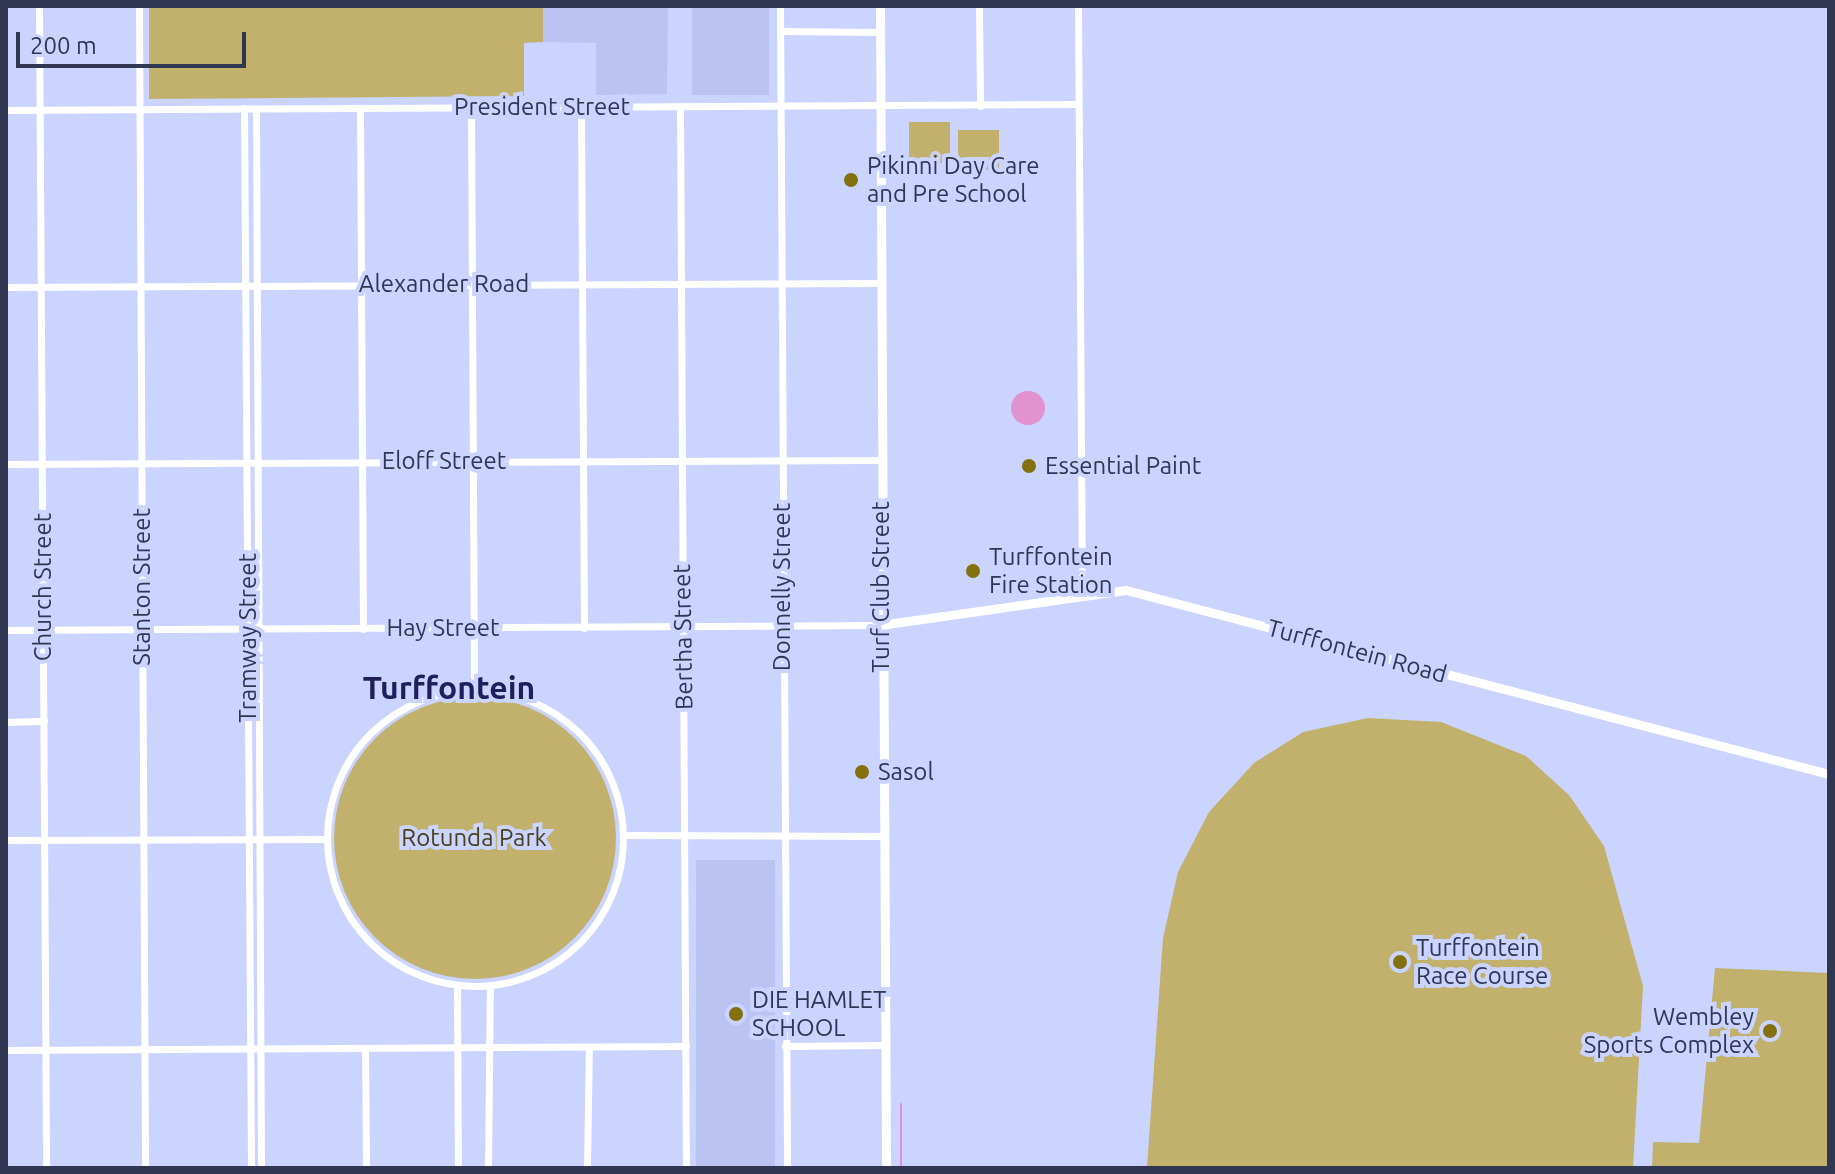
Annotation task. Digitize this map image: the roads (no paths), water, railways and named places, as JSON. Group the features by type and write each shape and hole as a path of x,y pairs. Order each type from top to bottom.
{"main road":[{"name":"Turf Club Street","path":"880,6 880,625 886,1168"},
{"name":"Turffontein Road","path":"880,625 1082,591 1141,593 1829,774"}],"street":[{"name":"Church Street","path":"39,6 46,1168"},
{"name":"Stanton Street","path":"139,6 145,1168"},
{"name":"Donnelly Street","path":"780,6 787,1168"},
{"path":"979,6 980,106"},
{"path":"1078,6 1082,591"},
{"path":"780,31 880,32"},
{"name":"President Street","path":"6,110 1078,104"},
{"name":"Bertha Street","path":"680,106 686,1168"},
{"path":"471,107 474,689"},
{"path":"581,107 584,628"},
{"name":"Tramway Street","path":"244,108 251,1168"},
{"path":"360,108 363,629"},
{"name":"Tramway Street","path":"256,109 261,1168"},
{"path":"245,196 257,196"},
{"name":"Alexander Road","path":"6,287 882,283"},
{"name":"Eloff Street","path":"6,464 881,460"},
{"path":"247,548 259,548"},
{"name":"Hay Street","path":"6,630 880,625"},
{"path":"474,689 533,701 582,736 614,788 623,835 614,889 586,936 542,970 490,985 457,985 413,972 365,936 340,898 327,839 341,774 370,733 425,698 474,689"},
{"path":"6,722 44,721"},
{"path":"248,739 259,739"},
{"path":"623,835 685,838 882,836"},
{"path":"6,840 327,839"},
{"path":"249,903 260,902"},
{"path":"249,942 260,943"},
{"path":"457,985 458,1168"},
{"path":"488,1168 490,985"},
{"path":"785,1046 885,1045"},
{"path":"6,1050 686,1046"},
{"path":"587,1168 589,1047"},
{"path":"365,1048 366,1168"},
{"path":"250,1133 261,1133"}],"waterway":[{"path":"901,1104 901,1168"}],"place":[{"name":"Pikinni Day Care and Pre School","path":"851,180"},
{"name":"Essential Paint","path":"1029,466"},
{"name":"Turffontein Fire Station","path":"973,571"},
{"name":"Sasol","path":"862,772"},
{"name":"Turffontein Race Course","path":"1400,962"},
{"name":"DIE HAMLET SCHOOL","path":"736,1014"},
{"name":"Wembley Sports Complex","path":"1770,1031"}],"district":[{"name":"Turffontein","path":"449,687"}],"park label":[{"name":"Rotunda Park","path":"474,838"}]}
